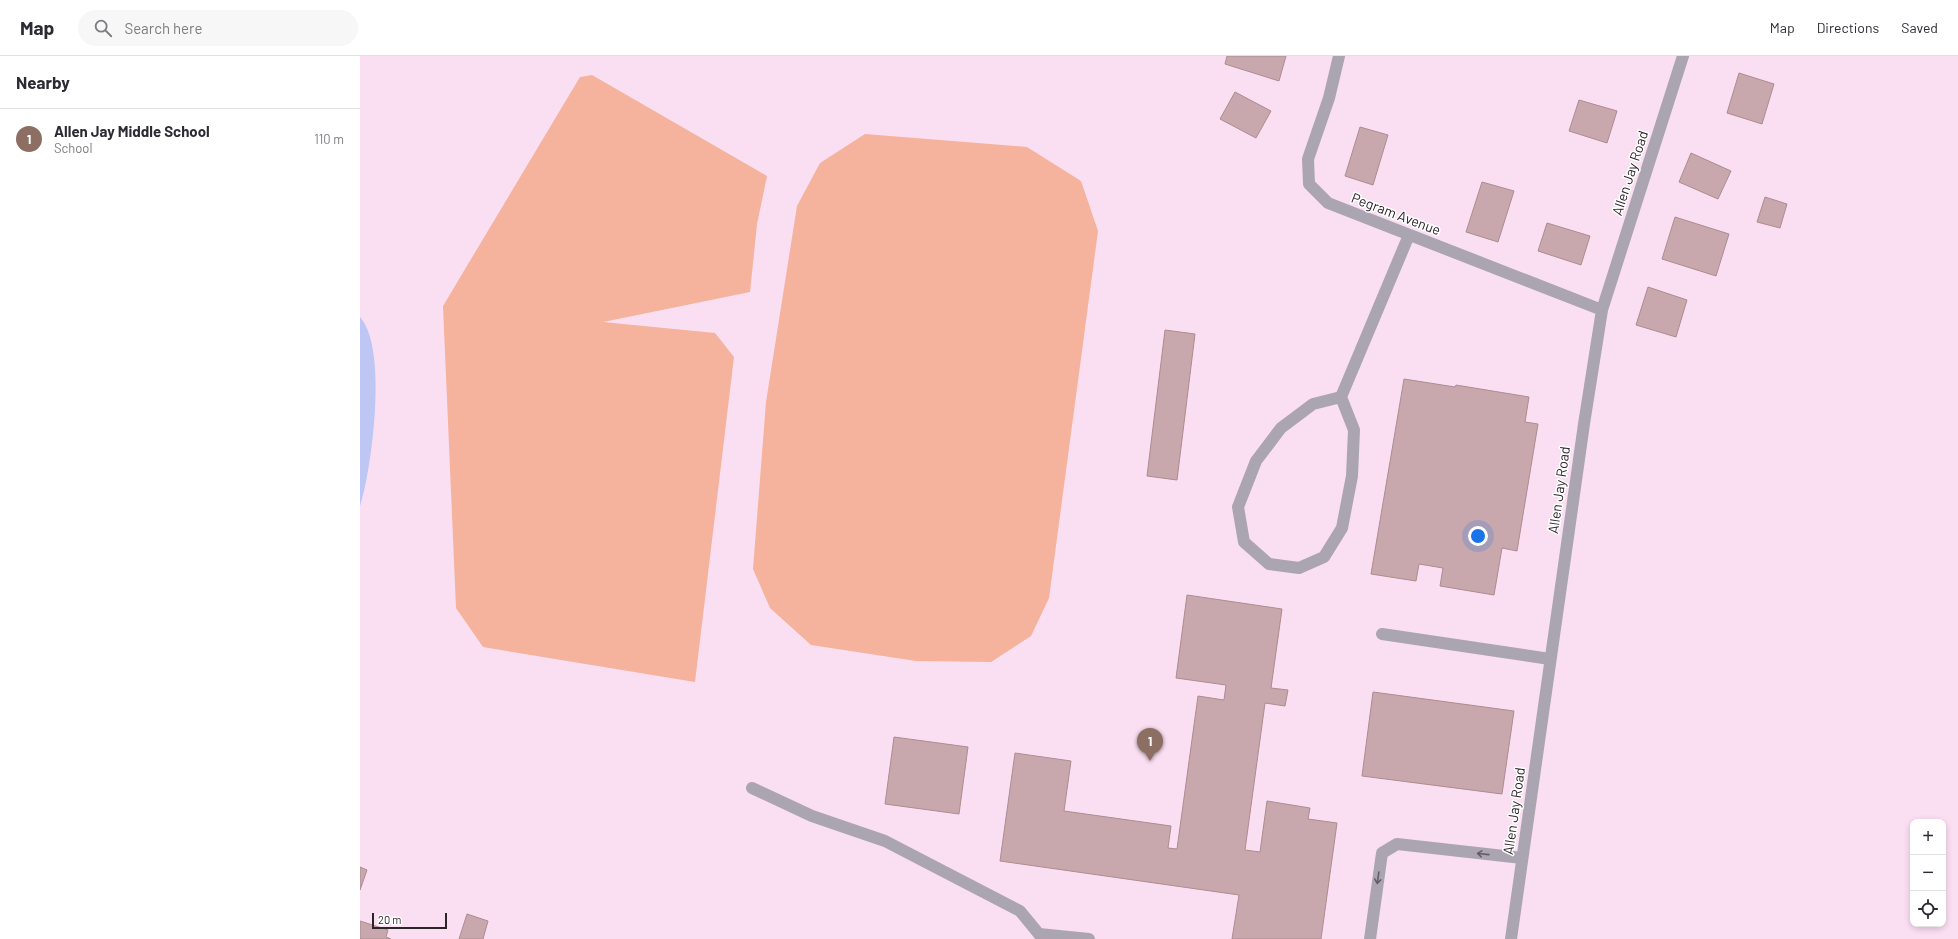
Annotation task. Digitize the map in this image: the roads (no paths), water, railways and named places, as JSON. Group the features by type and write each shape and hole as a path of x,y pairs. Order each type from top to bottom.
{"street":[{"name":"Pegram Avenue","path":"1339,56 1329,98 1308,158 1309,184 1328,203 1602,310"},
{"name":"Allen Jay Road","path":"1511,939 1550,659 1602,310 1683,56"},
{"path":"1342,397 1313,404 1281,428 1256,461 1238,507 1244,542 1269,564 1300,568 1324,557 1342,528 1352,476 1354,430 1342,397 1409,235"},
{"path":"1382,634 1550,659"},
{"path":"752,788 812,816 885,841 1020,911 1041,936 1089,939"},
{"path":"1370,939 1382,853 1397,844 1522,858"}],"water":[{"path":"360,317 369,332 374,354 375,408 369,464 360,506"}],"place":[{"name":"Allen Jay Middle School","path":"1150,761"}]}
